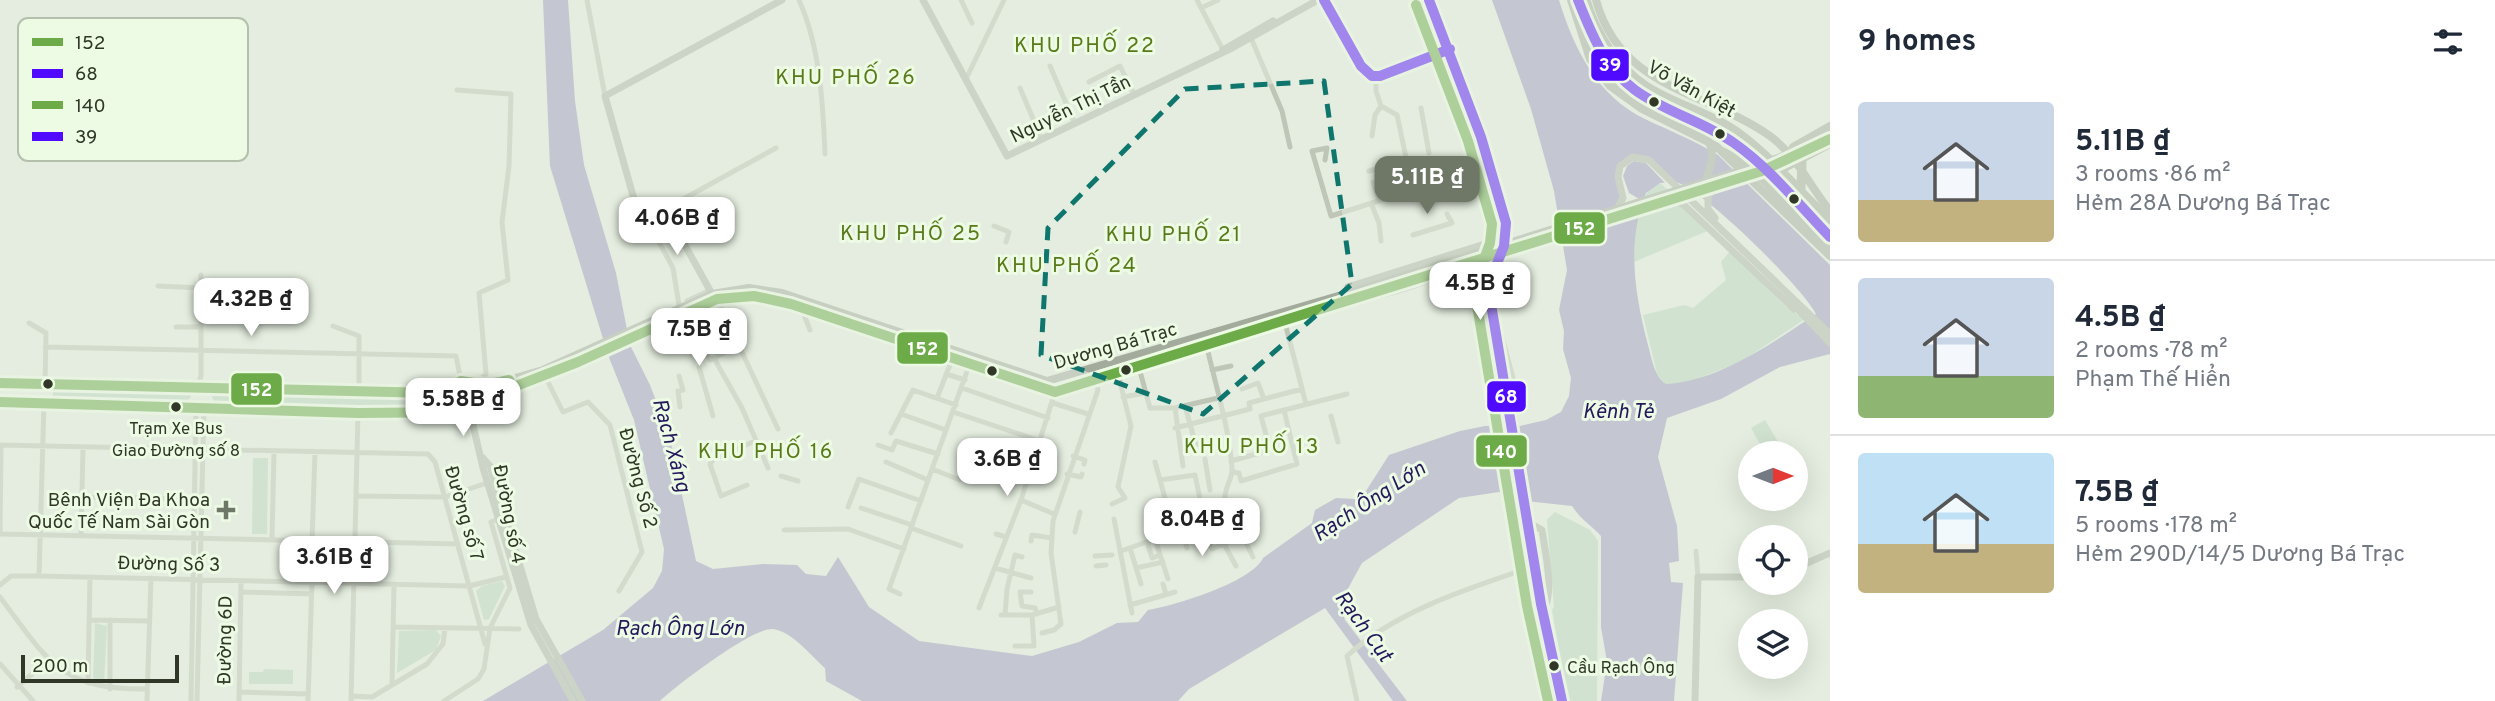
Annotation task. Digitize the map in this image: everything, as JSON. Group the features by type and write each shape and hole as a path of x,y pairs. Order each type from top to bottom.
{"highway":[{"path":"1579,1 1580,15 1596,58"},
{"name":"Võ Văn Kiệt","path":"1579,1 1628,71 1647,87 1724,124 1771,158 1830,220"},
{"name":"Võ Văn Kiệt","path":"1579,1 1601,52 1628,84 1650,99 1723,135 1767,173 1830,237"},
{"path":"1723,152 1767,173"},
{"path":"1799,164 1801,190"},
{"path":"1777,183 1779,176 1785,172"}],"main road":[{"path":"714,296 665,209 646,218 637,209 605,96 782,0"},
{"path":"923,0 965,80"},
{"name":"Nguyễn Thị Tần","path":"1223,50 1230,43 1309,0"},
{"name":"Nguyễn Thị Tần","path":"965,80 1007,156 1251,38 1318,0"},
{"path":"1324,0 1366,73 1376,76 1450,49"},
{"path":"1429,0 1450,49 1504,216 1507,237 1488,286"},
{"name":"Võ Văn Kiệt","path":"1597,0 1616,41 1638,68 1664,84 1705,101 1758,129 1786,150 1799,164 1830,211"},
{"name":"Võ Văn Kiệt","path":"1579,1 1586,48 1600,74 1621,97 1706,139 1723,152 1830,256"},
{"path":"1586,48 1634,98 1703,133 1714,152 1712,167 1704,183"},
{"path":"1766,194 1771,158 1830,126"},
{"path":"1349,295 1636,202 1704,183 1786,155 1830,132"},
{"path":"1808,139 1809,148 1815,153"},
{"path":"1767,173 1785,172 1830,141"},
{"path":"1349,295 1752,174 1830,141"},
{"path":"1617,209 1623,198 1619,170 1629,158 1640,156 1649,160 1805,314 1830,343"},
{"path":"1636,202 1627,194 1621,176 1623,168 1633,159 1648,162 1676,187"},
{"path":"1752,174 1762,179 1830,248"},
{"path":"1720,184 1708,196 1711,214 1797,297 1805,314"},
{"path":"1670,198 1684,205 1787,304 1830,334"},
{"name":"Dương Bá Trạc","path":"1501,256 1383,293 1354,300 1349,295 1348,287 1507,237"},
{"path":"1462,251 1468,258 1469,265 1488,286 1543,611 1561,699"},
{"name":"Dương Bá Trạc","path":"800,303 953,357 1047,381 1206,343 1349,295"},
{"name":"Dương Bá Trạc","path":"577,360 714,296 754,296 800,303 971,360 1055,392 1176,349 1349,295"},
{"path":"0,383 434,393 451,389 461,381 495,384 577,360"},
{"path":"0,402 358,413 434,414 457,410 470,412 481,400 545,376 577,360"},
{"path":"1054,380 1055,392"},
{"path":"474,383 480,391 481,400"},
{"path":"44,403 45,385"},
{"path":"200,407 201,388"},
{"path":"451,389 451,403 457,410"},
{"name":"Đường số 4","path":"470,412 488,483 502,518"},
{"name":"Đường số 4","path":"483,458 490,466 502,518"},
{"path":"502,518 531,625 573,701"},
{"path":"502,518 536,619 582,701"},
{"path":"1535,526 1542,530 1548,595 1543,611 1535,598 1522,530 1535,526"},
{"path":"1808,563 1830,553"},
{"path":"1695,701 1698,577 1738,577"}],"street":[{"path":"587,0 605,96"},
{"path":"799,0 809,22 822,96 825,154"},
{"path":"961,0 972,23"},
{"path":"965,80 1004,0"},
{"path":"1197,0 1223,50"},
{"path":"1201,8 1218,0"},
{"path":"1329,9 1332,0"},
{"path":"1251,38 1282,111 1290,147"},
{"path":"1050,66 1075,124"},
{"path":"1089,82 1120,66 1133,94"},
{"path":"1376,76 1376,91 1381,106 1397,115 1410,176"},
{"path":"1020,88 1042,141"},
{"path":"457,90 511,94 509,166 502,222 508,280 479,293 486,374 482,381 474,383"},
{"path":"1372,136 1375,115 1381,106"},
{"path":"1421,108 1429,153"},
{"path":"665,209 776,148"},
{"path":"1325,160 1327,148 1312,151 1331,216 1397,195"},
{"path":"1369,171 1405,161"},
{"path":"1393,180 1440,168"},
{"path":"1373,182 1379,200"},
{"path":"1371,203 1380,223 1381,241"},
{"path":"1413,235 1452,223 1447,214"},
{"path":"646,218 673,268 679,305"},
{"path":"994,226 1010,232 1006,242"},
{"path":"201,275 201,388"},
{"path":"158,286 201,288"},
{"path":"659,314 679,305 714,296"},
{"path":"714,296 685,317 710,360 739,345"},
{"path":"714,296 778,429"},
{"path":"1491,302 1518,397 1514,404 1516,422"},
{"path":"1491,302 1488,314 1493,384 1513,378"},
{"path":"800,303 810,330"},
{"path":"1284,319 1306,404"},
{"path":"29,323 46,333 45,385"},
{"path":"333,326 359,336 359,393"},
{"path":"176,327 201,327"},
{"path":"1206,343 1233,472 1224,493 1253,558"},
{"path":"46,347 456,356 461,381"},
{"path":"937,398 953,357"},
{"path":"714,358 738,401 768,468"},
{"path":"900,594 889,589 971,360"},
{"path":"1138,364 1150,408 1175,408 1218,398"},
{"path":"1212,370 1231,366"},
{"path":"699,367 713,416"},
{"path":"1112,504 1125,498 1118,486 1131,426 1117,370"},
{"path":"946,374 965,380"},
{"name":"Đường Số 2","path":"545,376 563,412 588,402 610,425 642,552 619,591"},
{"path":"679,376 683,390 678,391 680,407"},
{"path":"1042,633 1054,630 1061,624 1051,553 1054,514 1098,390 1095,377"},
{"path":"1242,389 1258,383 1264,399"},
{"path":"962,388 1048,418"},
{"path":"1175,428 1250,409 1249,403 1302,389"},
{"path":"891,433 913,390 956,405"},
{"name":"Dương Bá Trạc","path":"979,608 1021,500 1055,392"},
{"path":"1123,397 1146,393"},
{"path":"1268,442 1261,416 1347,394"},
{"path":"39,576 44,403"},
{"path":"1053,403 1088,414"},
{"path":"1185,406 1196,445"},
{"path":"191,701 200,407"},
{"path":"1175,408 1175,428 1183,466"},
{"path":"1233,472 1239,473 1241,481 1297,464 1284,410"},
{"path":"953,412 1040,441"},
{"path":"358,413 351,698 372,697 436,656 443,644 445,628"},
{"path":"901,414 946,430"},
{"path":"1331,416 1338,442"},
{"path":"747,485 722,496 710,464 714,459 755,441"},
{"path":"878,444 892,450 896,441 938,454"},
{"path":"199,450 1,445 0,534 458,544"},
{"path":"80,536 83,447"},
{"name":"Đường số 7","path":"199,450 428,454 435,462 485,644"},
{"path":"1231,461 1267,451"},
{"path":"272,540 274,452"},
{"path":"313,541 315,452"},
{"path":"1073,456 1085,460 1084,464"},
{"path":"1205,458 1210,490"},
{"path":"886,462 928,480"},
{"path":"1155,462 1165,498"},
{"path":"932,469 960,480"},
{"path":"1067,474 1081,477 1082,474"},
{"path":"1160,480 1195,475 1199,499"},
{"path":"781,476 797,481"},
{"path":"848,507 859,479 921,501"},
{"path":"356,496 445,497 488,483"},
{"path":"82,497 198,499"},
{"path":"1021,500 1054,514"},
{"path":"1121,551 1183,529 1229,507"},
{"path":"861,508 961,546"},
{"path":"1176,508 1187,548"},
{"path":"1075,532 1080,512"},
{"name":"Đường số 4","path":"490,628 510,588 491,522 502,518"},
{"path":"1114,519 1132,613"},
{"path":"1202,521 1212,549 1228,543 1236,566"},
{"path":"1242,533 1258,524"},
{"path":"784,530 848,529 904,549"},
{"path":"996,534 1006,537"},
{"path":"1031,541 1032,535 1052,538"},
{"path":"1155,539 1163,562 1166,594"},
{"path":"1147,542 1152,558 1160,555"},
{"path":"1130,548 1141,584"},
{"path":"1696,551 1698,577"},
{"path":"1022,557 1015,555 1003,615 1034,614 1059,607"},
{"path":"1095,556 1112,555"},
{"path":"1136,568 1163,562"},
{"path":"1096,566 1106,565"},
{"path":"995,568 1031,578"},
{"path":"1357,701 1347,656 1367,638 1437,602 1528,568"},
{"name":"Đường Số 3","path":"0,585 11,576 469,586 506,577"},
{"path":"88,683 90,577"},
{"path":"147,701 150,578"},
{"path":"196,580 197,701"},
{"name":"Đường 6D","path":"239,701 241,581"},
{"path":"275,582 275,593"},
{"path":"239,692 308,698 312,582"},
{"path":"392,684 394,584"},
{"path":"1007,591 1020,595"},
{"path":"241,592 311,594"},
{"path":"1020,595 1020,592 1031,592"},
{"path":"1130,605 1175,592"},
{"path":"1015,646 1034,646 1035,608 1022,606 1020,595"},
{"path":"0,597 48,660 88,683 110,690 147,689"},
{"path":"89,620 149,621"},
{"path":"110,620 110,690"},
{"path":"393,627 519,629"},
{"path":"444,701 478,679 484,669 485,644 490,628"},
{"path":"17,687 48,660"},
{"path":"0,664 17,687 33,701"},
{"path":"1542,701 1561,699"}],"highlighted area":[{"path":"1324,81 1352,284 1203,414 1041,355 1048,228 1185,89"}],"green space":[{"path":"1660,183 1712,229 1634,262 1640,206 1651,189"},
{"path":"1730,251 1786,307 1805,319 1742,361 1690,382 1666,385 1657,374 1643,315 1684,305 1693,308 1726,280 1721,262"},
{"path":"58,388 189,392 191,396 186,404 53,400 53,391"},
{"path":"215,391 430,397 438,407 434,411 216,405 212,397"},
{"path":"1765,420 1777,441 1758,441 1751,428"},
{"path":"253,458 268,458 267,534 252,534"},
{"path":"1555,512 1590,530 1598,541 1597,701 1568,701 1552,610 1554,607 1547,520"},
{"path":"502,581 505,586 489,619 484,620 476,591 482,586"},
{"path":"95,623 107,626 104,683 93,678"},
{"path":"436,630 441,636 436,650 397,673 399,631"},
{"path":"264,669 293,670 293,684 249,684 249,672 263,672"}],"water":[{"path":"543,0 568,0 575,101 584,165 616,273 630,345 650,385 670,438 696,561 713,569 763,564 797,565 806,574 826,576 838,557 869,607 919,641 1032,656 1079,642 1117,623 1138,622 1148,610 1211,592 1244,576 1263,558 1312,523 1315,510 1336,498 1355,499 1366,491 1389,455 1460,431 1485,426 1520,426 1546,420 1561,412 1569,396 1571,378 1563,349 1564,331 1559,310 1567,270 1554,191 1531,109 1492,0 1559,0 1580,53 1613,98 1645,119 1718,155 1830,265 1830,354 1780,367 1721,399 1667,418 1658,457 1677,526 1679,561 1669,563 1671,582 1683,583 1674,701 1601,701 1607,662 1601,627 1601,536 1572,506 1518,500 1499,492 1459,498 1362,563 1340,603 1345,620 1407,701 1393,701 1325,608 1189,689 1178,701 862,701 826,681 825,668 794,639 773,629 749,637 733,647 660,701 483,701 603,630 653,588 662,571 664,549 634,420 608,355 550,166","holes":["1676,182 1689,189 1751,241 1792,283 1816,314 1763,348 1725,368 1706,376 1666,384 1654,367 1639,307 1634,250 1636,231 1646,193 1660,183"]}],"pier":[{"path":"1635,154 1653,160 1676,183 1668,186 1646,163 1634,161 1627,166 1623,176 1629,193 1646,203 1644,209 1557,236 1556,225 1618,205 1621,200 1617,180 1622,161"}],"transit line":[{"name":"68","path":"1324,0 1361,66 1372,76 1380,76 1450,49"},
{"name":"68","path":"1429,0 1481,137 1506,223 1504,246 1488,286 1541,604 1562,701"},
{"name":"39","path":"1578,0 1600,49 1624,81 1647,98 1734,143 1772,176 1830,237"},
{"name":"140","path":"1416,5 1468,141 1492,224 1490,243 1474,287 1527,606 1548,701"},
{"name":"152","path":"0,402 358,413 465,412 488,397 578,362 717,299 754,296 791,304 1055,392 1762,171 1830,139"},
{"name":"152","path":"0,383 434,393 451,389 461,381 486,385 509,380"}],"place":[{"name":"Trạm Xe Bus Giao Đường số 8","path":"176,407"},
{"name":"Bệnh Viện Đa Khoa Quốc Tế Nam Sài Gòn","path":"226,510"},
{"name":"Cầu Rạch Ông","path":"1554,666"}],"district":[{"name":"KHU PHỐ 22","path":"1085,45"},
{"name":"KHU PHỐ 26","path":"846,77"},
{"name":"KHU PHỐ 25","path":"911,233"},
{"name":"KHU PHỐ 21","path":"1174,234"},
{"name":"KHU PHỐ 24","path":"1067,265"},
{"name":"KHU PHỐ 13","path":"1252,446"},
{"name":"KHU PHỐ 16","path":"766,451"}],"water label":[{"name":"Kênh Tẻ","path":"1618,411"},
{"name":"Rạch Xáng","path":"672,445"},
{"name":"Rạch Ông Lớn","path":"1369,501"},
{"name":"Rạch Cụt","path":"1364,626"},
{"name":"Rạch Ông Lớn","path":"680,628"}]}
